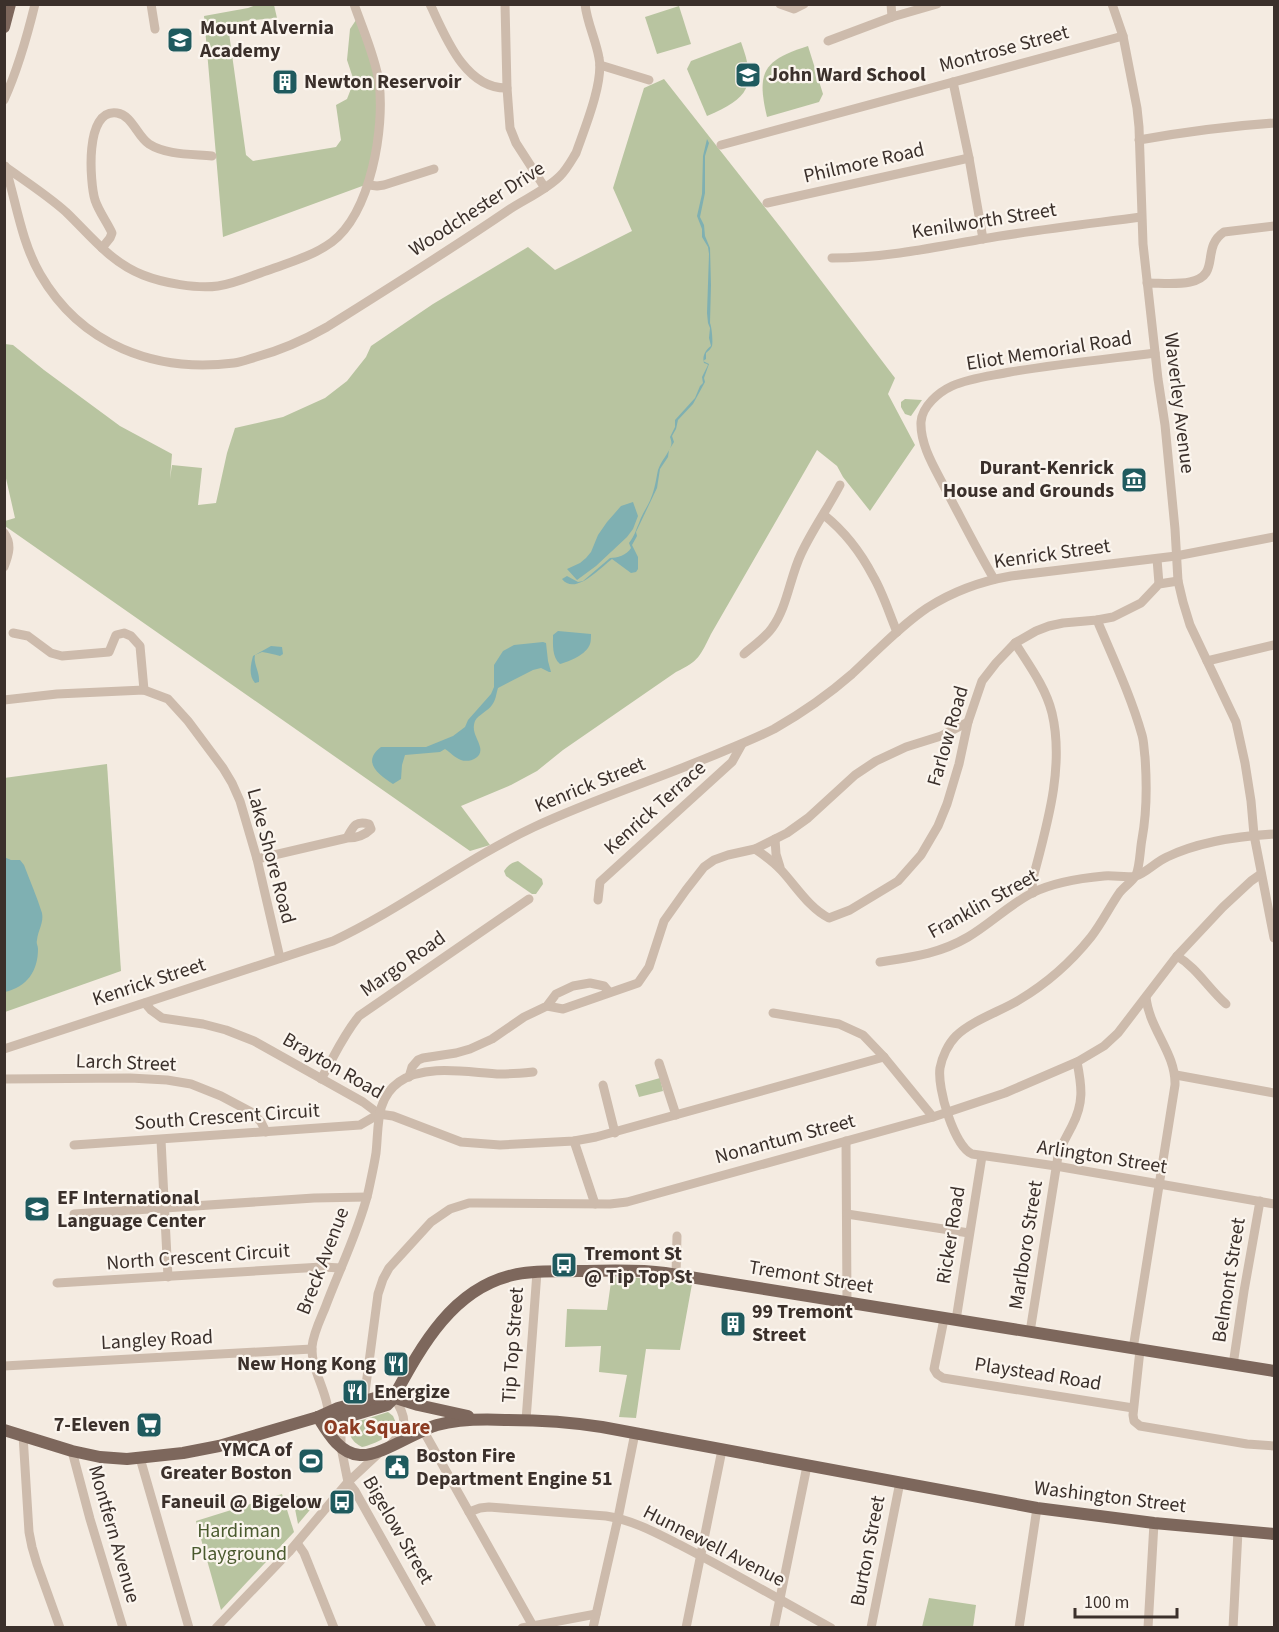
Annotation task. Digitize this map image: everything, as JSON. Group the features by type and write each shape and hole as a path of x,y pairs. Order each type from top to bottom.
{"main road":[{"path":"4,27 10,4"},
{"name":"Tremont Street","path":"394,1397 432,1333 454,1307 471,1293 491,1282 513,1275 537,1272 640,1270 1275,1371"},
{"path":"4,1430 72,1451 111,1459 140,1458 202,1450 325,1416 364,1400 386,1395 424,1407 484,1419"},
{"path":"325,1416 344,1419 384,1407 394,1397"},
{"path":"325,1416 330,1437 351,1454 364,1455 386,1448 429,1426 431,1418 424,1407"},
{"path":"423,1430 442,1424 484,1419"},
{"name":"Washington Street","path":"484,1419 578,1424 807,1466 845,1468 900,1482 1037,1508 1154,1523 1275,1534"}],"street":[{"path":"4,100 20,60 35,4"},
{"path":"151,4 155,29"},
{"path":"5,166 67,214 117,261 143,275 199,287 220,286 307,255 331,242 343,232 355,214 369,185 380,128 381,101 376,70 354,4"},
{"path":"429,4 449,44 464,66 487,85 495,88 507,87"},
{"path":"505,4 509,123 528,165 545,188"},
{"name":"Woodchester Drive","path":"5,166 28,249 40,274 63,306 91,331 110,343 166,363 236,363 256,358 303,341 479,232 562,174 576,153 597,89 600,65 585,4"},
{"path":"780,4 791,9 804,4"},
{"path":"891,4 892,17"},
{"path":"828,41 892,17 937,4"},
{"name":"Waverley Avenue","path":"1112,4 1123,36 1137,108 1141,217 1165,425 1178,581 1190,625 1236,722 1251,801 1261,874 1275,938"},
{"name":"Montrose Street","path":"721,145 1123,36"},
{"path":"600,65 649,80"},
{"path":"953,82 983,239"},
{"path":"102,248 112,233 95,199 91,153 95,131 105,116 112,112 124,115 145,141 155,147 166,151 212,156"},
{"path":"1139,140 1240,125 1275,123"},
{"name":"Philmore Road","path":"767,203 969,158"},
{"path":"369,185 384,185 434,169"},
{"name":"Kenilworth Street","path":"832,258 863,258 1141,217"},
{"path":"1147,283 1188,283 1202,278 1207,273 1212,245 1218,236 1224,232 1275,226"},
{"name":"Eliot Memorial Road","path":"993,579 928,454 921,420 927,406 941,392 973,379 1053,365 1155,353"},
{"path":"744,654 772,628 807,541 840,485"},
{"path":"824,515 838,526 864,560 897,632"},
{"path":"4,533 9,546 4,567"},
{"name":"Kenrick Street","path":"4,1049 333,941 354,931 483,853 552,818 694,764 772,729 818,702 911,620 936,603 970,587 993,579 1021,574 1157,559 1275,537"},
{"path":"1157,559 1159,584 1178,581"},
{"name":"Farlow Road","path":"781,870 812,906 829,918 850,910 898,881 921,855 938,826 947,804 968,722 982,681 996,663 1015,643 1036,631 1064,623 1097,621 1113,617 1141,603 1159,584"},
{"path":"1097,621 1143,737 1147,788 1136,876"},
{"path":"13,633 28,636 51,652 62,656 109,652 116,636 124,633 131,636 140,646 144,690"},
{"path":"1015,643 1041,686 1051,711 1056,737 1055,770 1049,812 1032,882 1033,893"},
{"path":"1207,661 1275,645"},
{"name":"Lake Shore Road","path":"4,700 57,694 144,690 168,699 188,721 223,768 240,801 257,859 280,958"},
{"path":"609,992 604,986 590,983 573,986 556,994 547,1006 563,1009 638,983 649,968 655,954 664,921 704,867 714,860 754,849 787,833 808,818 855,775 876,761 906,747 950,732 968,722"},
{"path":"950,732 963,743"},
{"name":"Kenrick Terrace","path":"598,900 600,882 732,762 742,744"},
{"path":"1136,876 1167,857 1193,847 1254,835 1275,834"},
{"path":"257,859 347,838"},
{"path":"775,839 776,854 781,870"},
{"path":"754,849 766,856 781,870"},
{"name":"Nonantum Street","path":"364,1400 382,1279 389,1268 431,1222 450,1209 469,1203 627,1202 933,1117 1015,1089 1077,1062 1104,1046 1128,1023 1177,956 1223,907 1261,874"},
{"name":"Franklin Street","path":"880,962 922,956 944,949 968,937 1011,906 1047,888 1104,876 1136,876"},
{"name":"Arlington Street","path":"1136,876 1122,889 1092,936 1059,971 1024,997 971,1025 956,1036 946,1052 940,1070 940,1084 947,1112 963,1148 972,1154 1056,1166 1275,1204"},
{"name":"Margo Road","path":"321,1079 348,1029 359,1017 529,899"},
{"path":"1177,956 1189,963 1226,1004"},
{"path":"1146,997 1145,1022 1172,1063 1176,1075 1137,1349 1134,1421 1140,1426 1149,1428 1247,1444 1275,1446"},
{"name":"Brayton Road","path":"145,1003 151,1011 162,1018 203,1023 254,1041 363,1102 380,1114 393,1116 461,1142 500,1145 574,1142 615,1133 884,1057"},
{"name":"Breck Avenue","path":"325,1416 327,1403 312,1349 315,1334 351,1246 367,1197 376,1149 376,1130 384,1098 390,1088 409,1077 412,1067 418,1060 470,1049 492,1039 524,1017 547,1006"},
{"path":"773,1013 839,1024 863,1035 933,1117"},
{"path":"1128,1023 1145,1022"},
{"name":"Marlboro Street","path":"1030,1332 1060,1147 1081,1106 1082,1087 1077,1062"},
{"path":"659,1063 676,1115"},
{"path":"409,1077 429,1072 447,1071 505,1074 533,1072"},
{"path":"1176,1075 1275,1093"},
{"name":"Larch Street","path":"4,1079 130,1078 191,1084 221,1096 253,1113 266,1132"},
{"path":"603,1085 615,1133"},
{"name":"South Crescent Circuit","path":"74,1145 360,1125 380,1114"},
{"path":"161,1140 168,1277"},
{"path":"846,1141 848,1303"},
{"path":"574,1142 595,1204"},
{"name":"Ricker Road","path":"950,1319 969,1233 982,1156"},
{"path":"74,1214 314,1198 367,1197"},
{"name":"Belmont Street","path":"1233,1365 1260,1201"},
{"path":"847,1214 969,1233"},
{"path":"676,1275 677,1236"},
{"name":"North Crescent Circuit","path":"57,1283 322,1267 341,1268"},
{"name":"Tip Top Street","path":"526,1420 537,1272"},
{"name":"Playstead Road","path":"950,1319 934,1369 943,1378 1133,1408"},
{"name":"Langley Road","path":"4,1366 312,1349"},
{"path":"216,1628 297,1543 348,1482 400,1435 403,1428 401,1412 394,1397"},
{"path":"341,1447 341,1427 344,1419 354,1407 364,1400"},
{"path":"423,1430 533,1626"},
{"path":"593,1628 635,1433"},
{"path":"23,1435 29,1532 60,1628"},
{"name":"Bigelow Street","path":"341,1447 348,1482 432,1628"},
{"path":"686,1628 722,1449"},
{"name":"Montfern Avenue","path":"72,1451 123,1628"},
{"path":"140,1458 189,1628"},
{"path":"774,1628 807,1466"},
{"name":"Burton Street","path":"871,1628 900,1482"},
{"name":"Hunnewell Avenue","path":"469,1512 489,1507 618,1518 654,1532 701,1556 831,1628"},
{"path":"1019,1628 1037,1508"},
{"path":"1148,1628 1154,1523"},
{"path":"1233,1628 1238,1531"},
{"path":"297,1543 303,1550 334,1628"},
{"path":"522,1628 596,1614"}],"green space":[{"path":"256,5 274,5 277,18 243,21 231,27 229,33 246,155 253,161 336,147 341,140 336,105 347,99 354,81 347,60 350,29 356,20 375,73 379,120 365,185 223,237 204,16"},
{"path":"679,6 691,44 657,54 645,17"},
{"path":"741,42 748,70 746,89 732,103 707,116 687,69 691,61"},
{"path":"808,46 823,94 819,102 767,117 763,88 767,70 781,57"},
{"path":"664,79 895,378 888,394 915,445 870,511 837,466 817,450 701,653 690,665 676,672 563,750 537,771 511,785 461,806 490,845 470,851 5,526 5,521 15,518 5,474 5,344 13,345 120,426 172,454 170,479 172,465 202,468 198,505 216,503 235,428 283,417 325,398 347,381 366,357 371,346 433,304 528,247 555,270 632,231 613,188 644,88"},
{"path":"905,399 922,400 911,416 905,414 901,407 901,402"},
{"path":"107,764 121,971 5,1012 4,778"},
{"path":"518,861 542,879 543,884 536,894 532,894 506,876 505,869"},
{"path":"660,1078 663,1091 639,1097 635,1085"},
{"path":"612,1275 692,1284 680,1350 646,1349 636,1418 619,1417 627,1375 599,1372 601,1346 565,1347 567,1309 607,1310"},
{"name":"Oak Square","path":"388,1412 396,1423 387,1436 378,1442 362,1447 355,1443 350,1434 353,1423"},
{"name":"Hardiman Playground","path":"282,1494 294,1532 221,1610 196,1521"},
{"path":"292,1494 315,1504 298,1524"},
{"path":"929,1598 976,1605 973,1627 922,1627"}],"water":[{"path":"707,139 709,143 705,156 705,193 700,217 710,248 712,347 706,353 706,359 703,361 706,352 711,346 707,313 709,254 697,216 702,194 703,156"},
{"path":"704,361 709,364 704,378 705,382 693,404 678,420 672,436 674,442 670,449 670,437 675,427 675,420 695,398 703,383 702,377 708,365"},
{"path":"669,450 668,457 660,469 657,488 632,545 638,557 636,572 631,573 612,559 594,574 580,583 567,583 562,579 567,576 578,582 583,581 610,558 622,556 631,548 629,543 650,501 658,470"},
{"path":"633,502 638,516 633,529 596,566 577,580 567,569 586,558 607,522 621,506"},
{"path":"558,631 591,634 590,644 581,654 560,664 553,647 553,635"},
{"path":"546,643 551,672 541,668 533,670 498,688 492,705 475,721 474,732 480,751 477,757 464,761 445,749 440,752 405,755 401,779 393,784 374,768 372,758 381,747 426,747 453,736 465,727 468,720 491,694 494,687 494,665 503,651 514,645"},
{"path":"271,646 282,647 283,654 280,656 262,652 255,655 259,682 255,683 251,673 253,656"},
{"path":"4,857 20,860 24,865 42,913 36,964 33,971 25,982 5,992"}],"place":[{"name":"Mount Alvernia Academy","path":"180,40"},
{"name":"John Ward School","path":"748,75"},
{"name":"Newton Reservoir","path":"285,82"},
{"name":"Durant-Kenrick House and Grounds","path":"1134,480"},
{"name":"EF International Language Center","path":"37,1209"},
{"name":"Tremont St @ Tip Top St","path":"564,1265"},
{"name":"99 Tremont Street","path":"733,1324"},
{"name":"New Hong Kong","path":"396,1364"},
{"name":"Energize","path":"355,1392"},
{"name":"7-Eleven","path":"149,1425"},
{"name":"YMCA of Greater Boston","path":"311,1461"},
{"name":"Boston Fire Department Engine 51","path":"397,1467"},
{"name":"Faneuil @ Bigelow","path":"342,1502"}],"district":[{"name":"Oak Square","path":"377,1427"}]}
